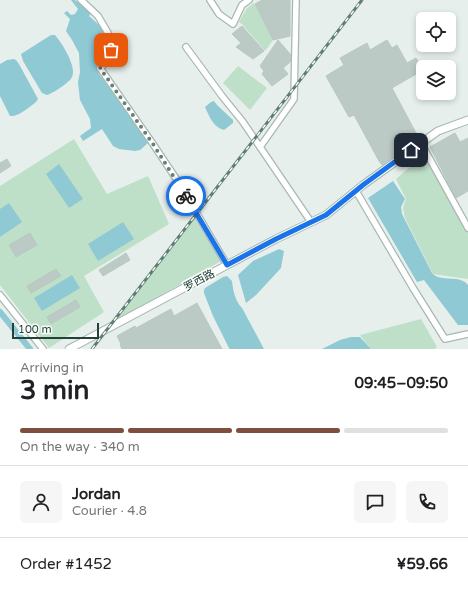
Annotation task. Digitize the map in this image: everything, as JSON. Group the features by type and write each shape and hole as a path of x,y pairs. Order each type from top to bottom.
{"street":[{"path":"81,0 98,16 108,33 111,50 107,62 100,68 172,172 227,265"},
{"path":"210,0 219,14 233,24 242,5 249,0"},
{"path":"260,147 294,99 296,0"},
{"path":"186,47 243,122 311,222"},
{"name":"罗西路","path":"69,349 276,239 326,215 438,131 468,120"},
{"path":"421,143 468,228"},
{"path":"356,191 413,288 446,339 468,334"},
{"path":"0,295 43,349"}],"green space":[{"path":"254,3 273,40 265,51 239,22 247,8"},
{"path":"238,66 267,88 250,110 223,83"},
{"path":"74,139 107,194 148,176 169,224 84,276 104,312 49,348 0,285 0,186"},
{"path":"417,161 431,164 468,232 468,279 433,274 405,218 403,208 406,199 396,179"},
{"path":"194,217 221,261 117,320 115,317"},
{"path":"421,319 437,347 434,349 371,349 360,335"}],"water":[{"path":"71,0 75,0 91,13 89,16 98,24 99,22 107,41 107,51 101,63 96,67 99,74 149,140 148,143 140,150 135,151 119,149 113,146 102,129 83,141 80,136 91,128 90,119 80,100 78,82 80,72 79,53 66,31 70,19 64,13 67,11 71,15 75,14 78,9"},
{"path":"51,35 55,35 65,49 71,61 73,73 68,82 47,95 42,93 23,61 21,54"},
{"path":"14,59 19,64 38,99 27,109 17,115 10,116 0,96 0,64 7,60"},
{"path":"214,101 233,120 233,123 224,130 217,127 210,118 205,107"},
{"path":"59,164 83,199 69,208 46,174"},
{"path":"393,181 405,199 401,207 402,214 432,273 440,278 460,280 468,285 468,325 458,325 424,280 417,282 368,198"},
{"path":"9,203 22,222 0,237 0,209"},
{"path":"123,222 134,239 98,261 88,244"},
{"path":"279,249 284,251 281,268 256,295 246,303 238,275 253,261"},
{"path":"72,275 80,288 42,311 34,298"},
{"path":"227,276 232,281 236,299 264,349 229,348 213,316 204,293 205,288"},
{"path":"351,337 360,337 371,349 322,349 340,340"}],"building":[{"path":"262,0 290,0 290,36 273,40 255,4"},
{"path":"242,26 264,51 253,59 236,47 241,43 232,34"},
{"path":"278,40 291,55 289,58 291,59 290,62 283,68 288,74 272,86 262,74 264,71 260,66"},
{"path":"387,40 392,48 397,45 407,63 416,58 417,60 416,74 392,88 420,138 382,165 354,115 349,117 326,76 344,65 340,58 367,43 370,50"},
{"path":"455,133 460,142 468,138 468,191 456,198 430,147"},
{"path":"7,159 11,166 0,173 0,163"},
{"path":"30,233 37,245 16,257 9,245"},
{"path":"126,253 130,260 103,276 99,270"},
{"path":"56,269 61,276 31,293 27,286"},
{"path":"76,300 80,307 51,324 47,317"},
{"path":"197,303 222,349 122,349 117,336 135,326 136,328 171,309 174,316"}],"waterway":[{"path":"0,312 30,349"}],"railway":[{"path":"92,349 362,0"}],"way so far":[{"path":"111,50 107,62 100,68 153,144 186,196"}],"route":[{"path":"186,196 227,265 326,215 363,185 411,150"}]}
